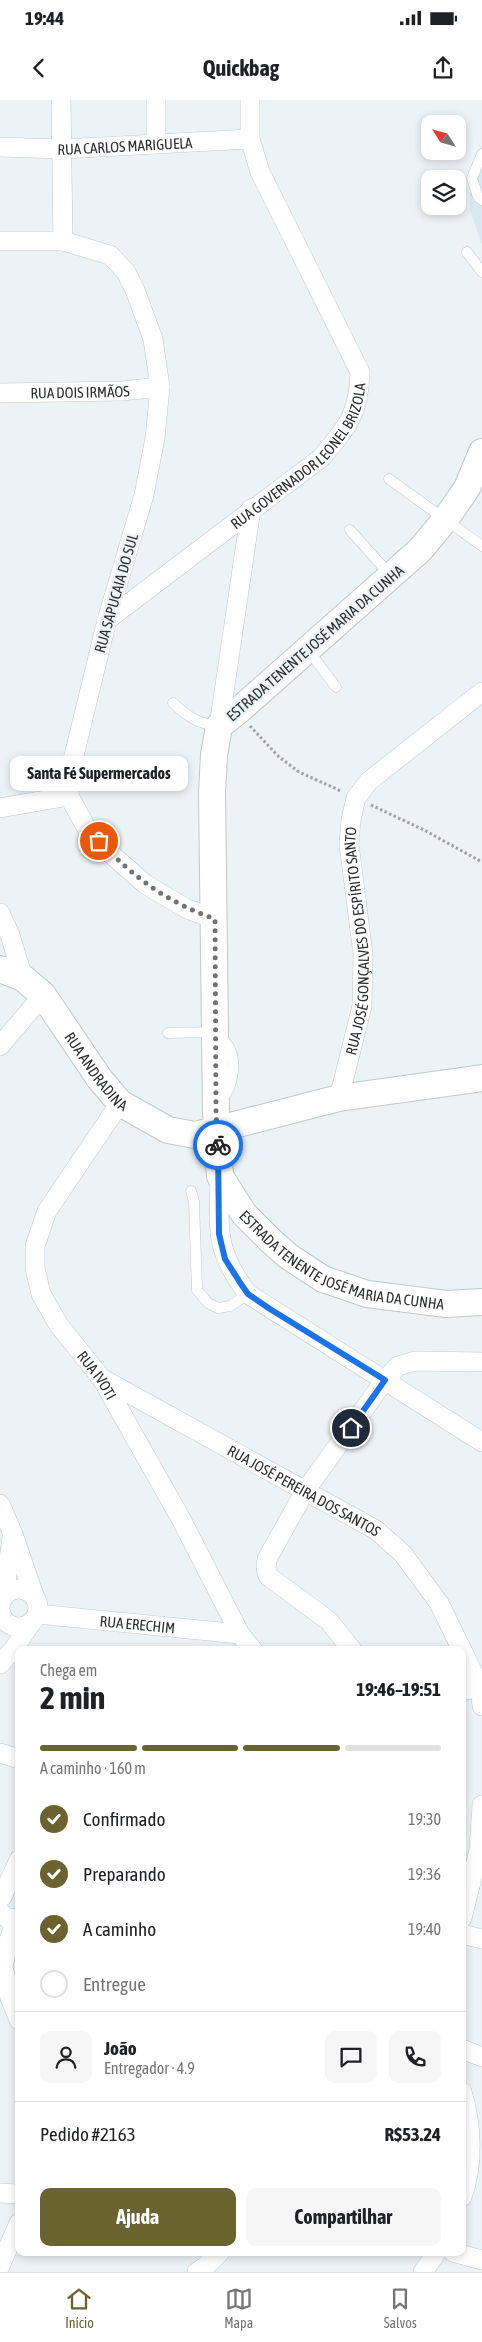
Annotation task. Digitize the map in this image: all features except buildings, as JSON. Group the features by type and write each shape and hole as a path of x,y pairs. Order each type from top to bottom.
{"main road":[{"name":"ESTRADA TENENTE JOSÉ MARIA DA CUNHA","path":"482,452 467,488 445,520 420,550 219,726 214,755 212,792 216,1104 220,1176 244,1214 288,1256 323,1279 367,1294 446,1304 482,1302"},
{"name":"RUA ANDRADINA","path":"11,973 43,995 99,1078 120,1103 168,1130 195,1135 217,1131 340,1098 482,1078"}],"street":[{"path":"62,100 63,241"},
{"path":"156,100 156,143"},
{"name":"RUA GOVERNADOR LEONEL BRIZOLA","path":"107,620 251,509 321,458 346,428 355,411 360,393 360,372 260,172 250,138 250,100"},
{"name":"RUA CARLOS MARIGUELA","path":"0,147 62,149 250,138"},
{"name":"RUA SAPUCAIA DO SUL","path":"0,241 63,241 110,255 126,272 135,290 152,339 160,387 155,438 144,495 107,620 70,772 69,796"},
{"name":"RUA DOIS IRMÃOS","path":"0,393 122,391 160,387"},
{"path":"219,726 251,509"},
{"name":"RUA JOSÉ GONÇALVES DO ESPÍRITO SANTO","path":"340,1098 362,1006 363,954 349,844 350,820 356,798 369,781 482,692"},
{"path":"0,808 69,796 87,828 145,884 188,909 215,919"},
{"path":"0,913 10,935 11,973"},
{"path":"0,1046 43,995"},
{"name":"RUA IVOTI","path":"120,1103 47,1211 35,1246 35,1268 41,1294 58,1324 102,1379 181,1519 240,1634 250,1646"},
{"path":"220,1176 219,1234 225,1259 248,1294 482,1442"},
{"path":"349,1646 329,1621 268,1576 266,1568 267,1559 305,1491 385,1380 398,1366 415,1361 482,1362"},
{"name":"RUA JOSÉ PEREIRA DOS SANTOS","path":"102,1379 376,1530 403,1554 439,1603 460,1646"},
{"path":"0,1504 13,1534 35,1611 16,1646"},
{"path":"0,1655 8,1635 3,1609 13,1534"},
{"path":"3,1609 8,1593 20,1589 25,1590 35,1611"},
{"path":"3,1609 19,1627 35,1611"},
{"name":"RUA ERECHIM","path":"35,1611 240,1634"},
{"path":"0,1664 15,1648"},
{"name":"RUA JOSÉ PEREIRA DOS SANTOS","path":"466,1667 471,1689 482,1706"},
{"path":"0,1753 15,1758"},
{"path":"466,1903 480,1850 482,1805"},
{"path":"15,1878 9,1906 9,1940 2,1957 10,1998 15,2010"},
{"path":"466,1935 482,1939"},
{"path":"466,2051 482,2057"},
{"path":"466,2112 471,2137 470,2158 466,2178"},
{"path":"0,2193 15,2194"},
{"path":"0,2266 15,2232"},
{"path":"196,2272 204,2256"},
{"path":"196,2272 206,2267 216,2256"},
{"path":"423,2272 434,2256"},
{"path":"466,2256 482,2260"}],"lane":[{"path":"482,154 472,178 478,197 482,200"},
{"path":"467,252 482,272"},
{"path":"389,480 482,546"},
{"path":"350,530 391,576"},
{"path":"308,650 336,686"},
{"path":"174,703 186,715 202,724 219,726"},
{"path":"168,1033 215,1032"},
{"path":"191,1191 194,1202 197,1290 208,1303 218,1308 230,1306 248,1294"}],"shaded area":[{"path":"482,145 482,245 470,210 470,175"}],"way so far":[{"path":"99,841 145,884 188,909 215,919 216,1113 218,1145"}],"place":[{"name":"Santa Fé Supermercados","path":"99,841"}],"route":[{"path":"218,1145 220,1176 219,1234 225,1259 248,1294 385,1380 351,1428"}]}
